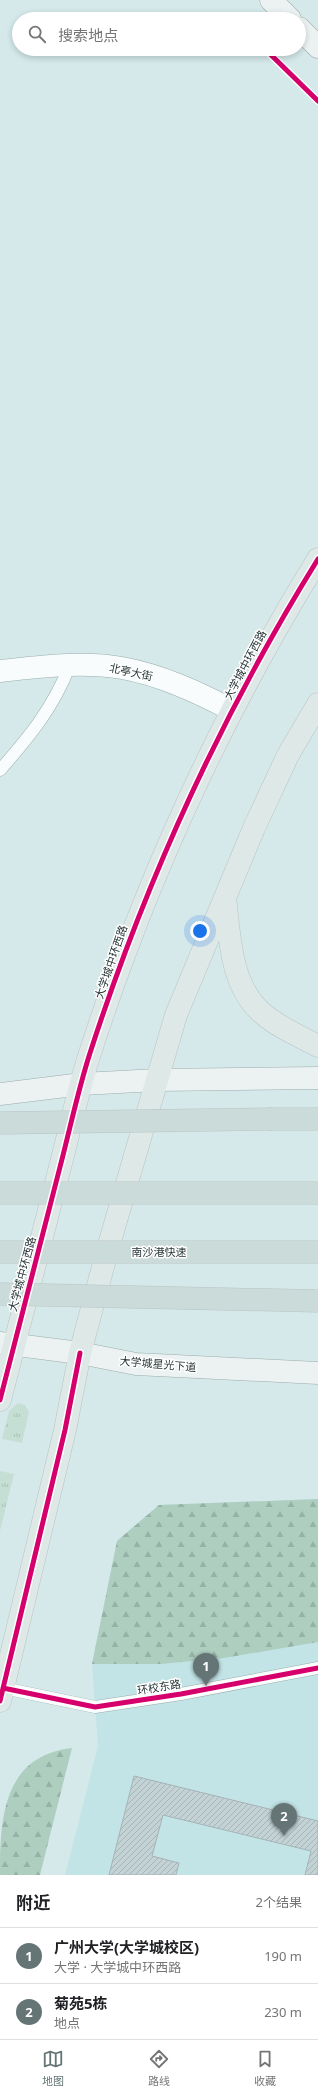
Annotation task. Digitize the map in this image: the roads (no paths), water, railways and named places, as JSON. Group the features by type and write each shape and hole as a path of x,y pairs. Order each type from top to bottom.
{"highway":[{"path":"0,1123 117,1120 318,1119"},
{"path":"0,1192 318,1193"},
{"name":"南沙港快速","path":"0,1252 318,1252"},
{"path":"0,1294 318,1301"}],"main road":[{"path":"271,0 283,12"},
{"path":"306,35 318,47"},
{"name":"大学城中环西路","path":"0,1400 7,1344 89,1055 134,926 164,852 232,710 280,622 318,559"},
{"path":"2,1694 65,1430 80,1353 108,1248 176,1015 254,828 288,755 318,704"},
{"path":"225,896 237,975 248,996 262,1013 278,1025 318,1046"},
{"path":"0,1094 82,1084 157,1080 318,1078"},
{"name":"大学城星光下道","path":"7,1344 80,1353 136,1364 318,1373"}],"street":[{"name":"北亭大街","path":"0,671 70,665 120,667 192,689 232,710"}],"lane":[{"path":"0,770 42,720 57,696 70,665"},
{"name":"环校东路","path":"2,1694 95,1707 181,1694 318,1668"}],"place":[{"name":"广州大学(大学城校区)","path":"206,1686"},
{"name":"菊苑5栋","path":"284,1836"}]}
